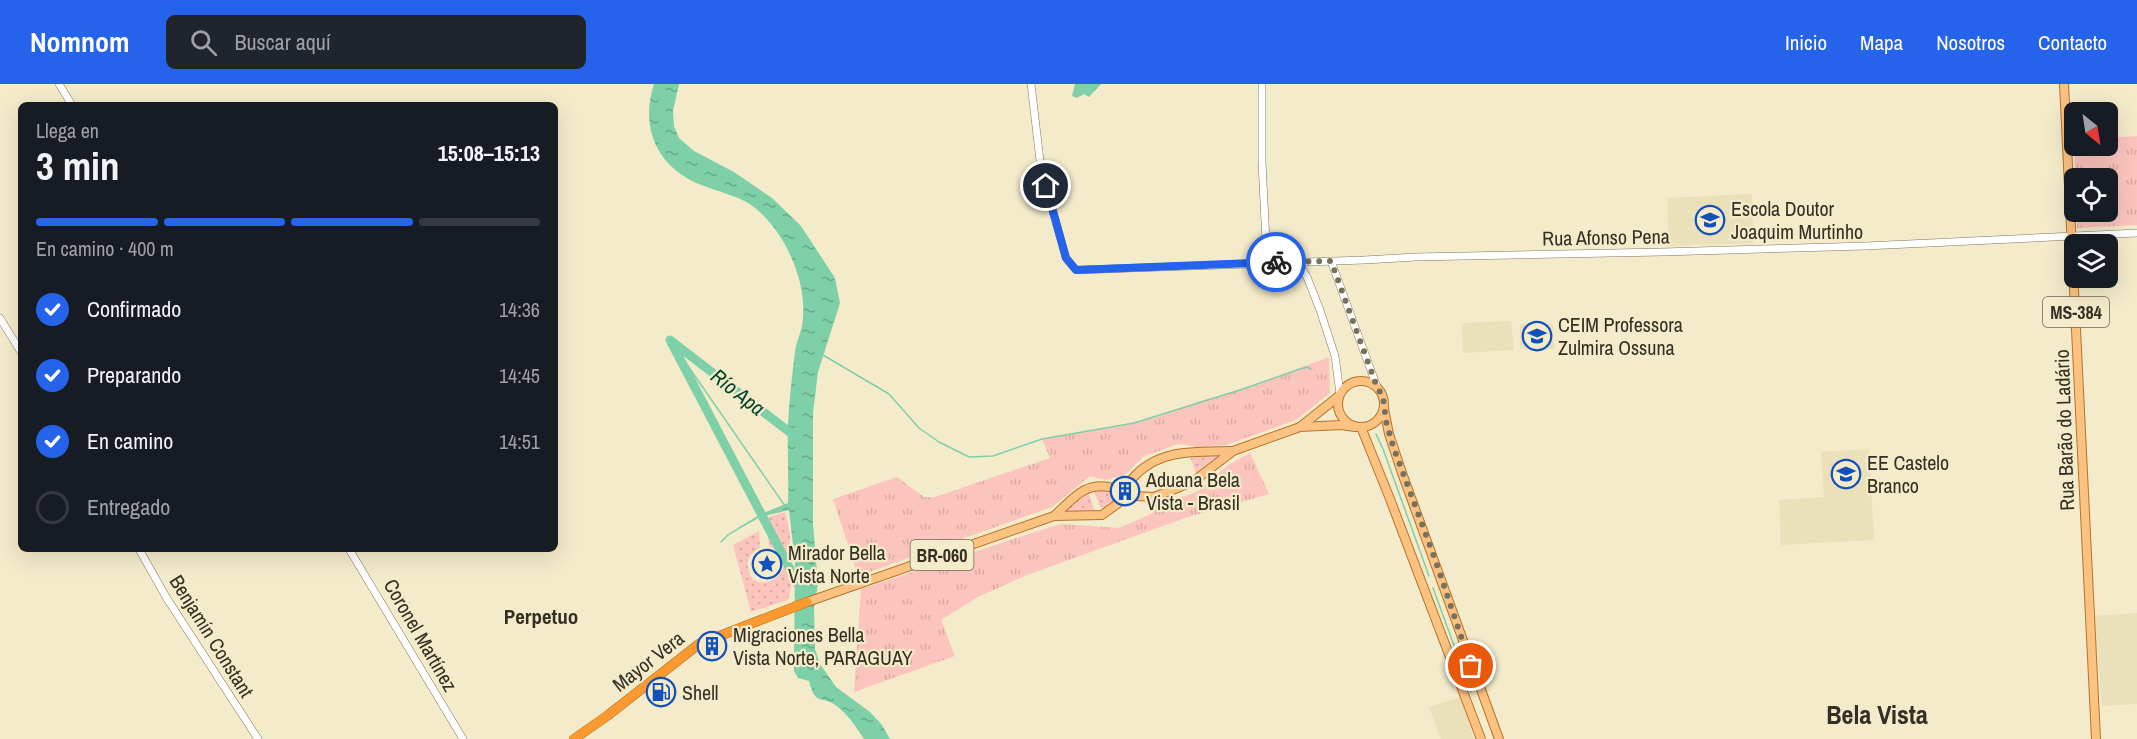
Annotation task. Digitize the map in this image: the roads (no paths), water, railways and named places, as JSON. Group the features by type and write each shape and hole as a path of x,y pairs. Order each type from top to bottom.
{"highway":[{"name":"Mayor Vera","path":"574,739 699,644 807,602"}],"main road":[{"name":"Rua Barão do Ladário","path":"2064,84 2072,234"},
{"name":"Rua Barão do Ladário","path":"2074,288 2096,739"},
{"path":"1300,427 1339,395 1348,384 1360,380 1377,387 1383,397 1389,434 1402,472 1499,739"},
{"path":"1339,395 1337,402 1340,415 1349,424 1358,427 1398,519 1481,739"},
{"path":"1233,452 1183,452 1146,465 1131,479 1137,495 1159,496 1194,482 1233,452 1300,427 1341,425 1358,427 1373,424 1382,415 1384,408"},
{"name":"BR-060","path":"807,602 1054,516 1102,514 1117,502 1112,486 1099,485 1086,489 1054,516"}],"street":[{"path":"59,84 70,102"},
{"name":"Rua Afonso Pena","path":"1031,84 1041,169 1066,258 1076,270 1416,257 1662,252 2064,236"},
{"path":"1262,84 1262,162 1267,262"},
{"name":"Rua Afonso Pena","path":"2115,234 2137,233"},
{"path":"1331,261 1377,387"},
{"path":"1289,262 1302,269 1311,286 1335,356 1339,395"},
{"path":"0,318 18,347"},
{"name":"Benjamín Constant","path":"142,552 166,597 258,739"},
{"name":"Coronel Martínez","path":"351,552 464,739"}],"water":[{"path":"654,84 679,84 673,111 674,126 679,138 694,151 734,172 772,198 801,226 835,278 840,303 818,372 813,413 813,524 818,584 814,608 815,649 820,664 836,687 870,712 882,725 890,739 864,739 843,711 829,701 817,698 809,681 798,678 794,671 795,563 789,510 760,517 728,534 761,514 788,503 788,416 796,345 802,326 802,292 792,258 768,220 751,205 740,199 688,179 664,159 651,132 649,117"},
{"path":"1075,84 1101,84 1089,97 1084,94 1077,98 1072,96"}],"waterway":[{"path":"670,340 785,506"},
{"name":"Río Apa","path":"796,437 670,340 800,588"},
{"path":"823,355 889,394 919,428 939,442 969,457 993,456 1042,439 1134,423 1300,369 1307,367 1311,369"},
{"path":"1376,434 1429,576"},
{"path":"721,542 728,535"},
{"path":"1433,588 1471,692"}],"tunnel":[{"path":"1114,485 1130,480"},
{"path":"1120,502 1136,496"}],"place":[{"name":"Escola Doutor Joaquim Murtinho","path":"1710,220"},
{"name":"CEIM Professora Zulmira Ossuna","path":"1537,336"},
{"name":"EE Castelo Branco","path":"1846,474"},
{"name":"Aduana Bela Vista - Brasil","path":"1125,491"},
{"name":"Mirador Bella Vista Norte","path":"767,564"},
{"name":"Migraciones Bella Vista Norte, PARAGUAY","path":"712,646"},
{"name":"Shell","path":"661,692"}],"district":[{"name":"Perpetuo","path":"541,616"},
{"name":"Bela Vista","path":"1877,714"}]}
